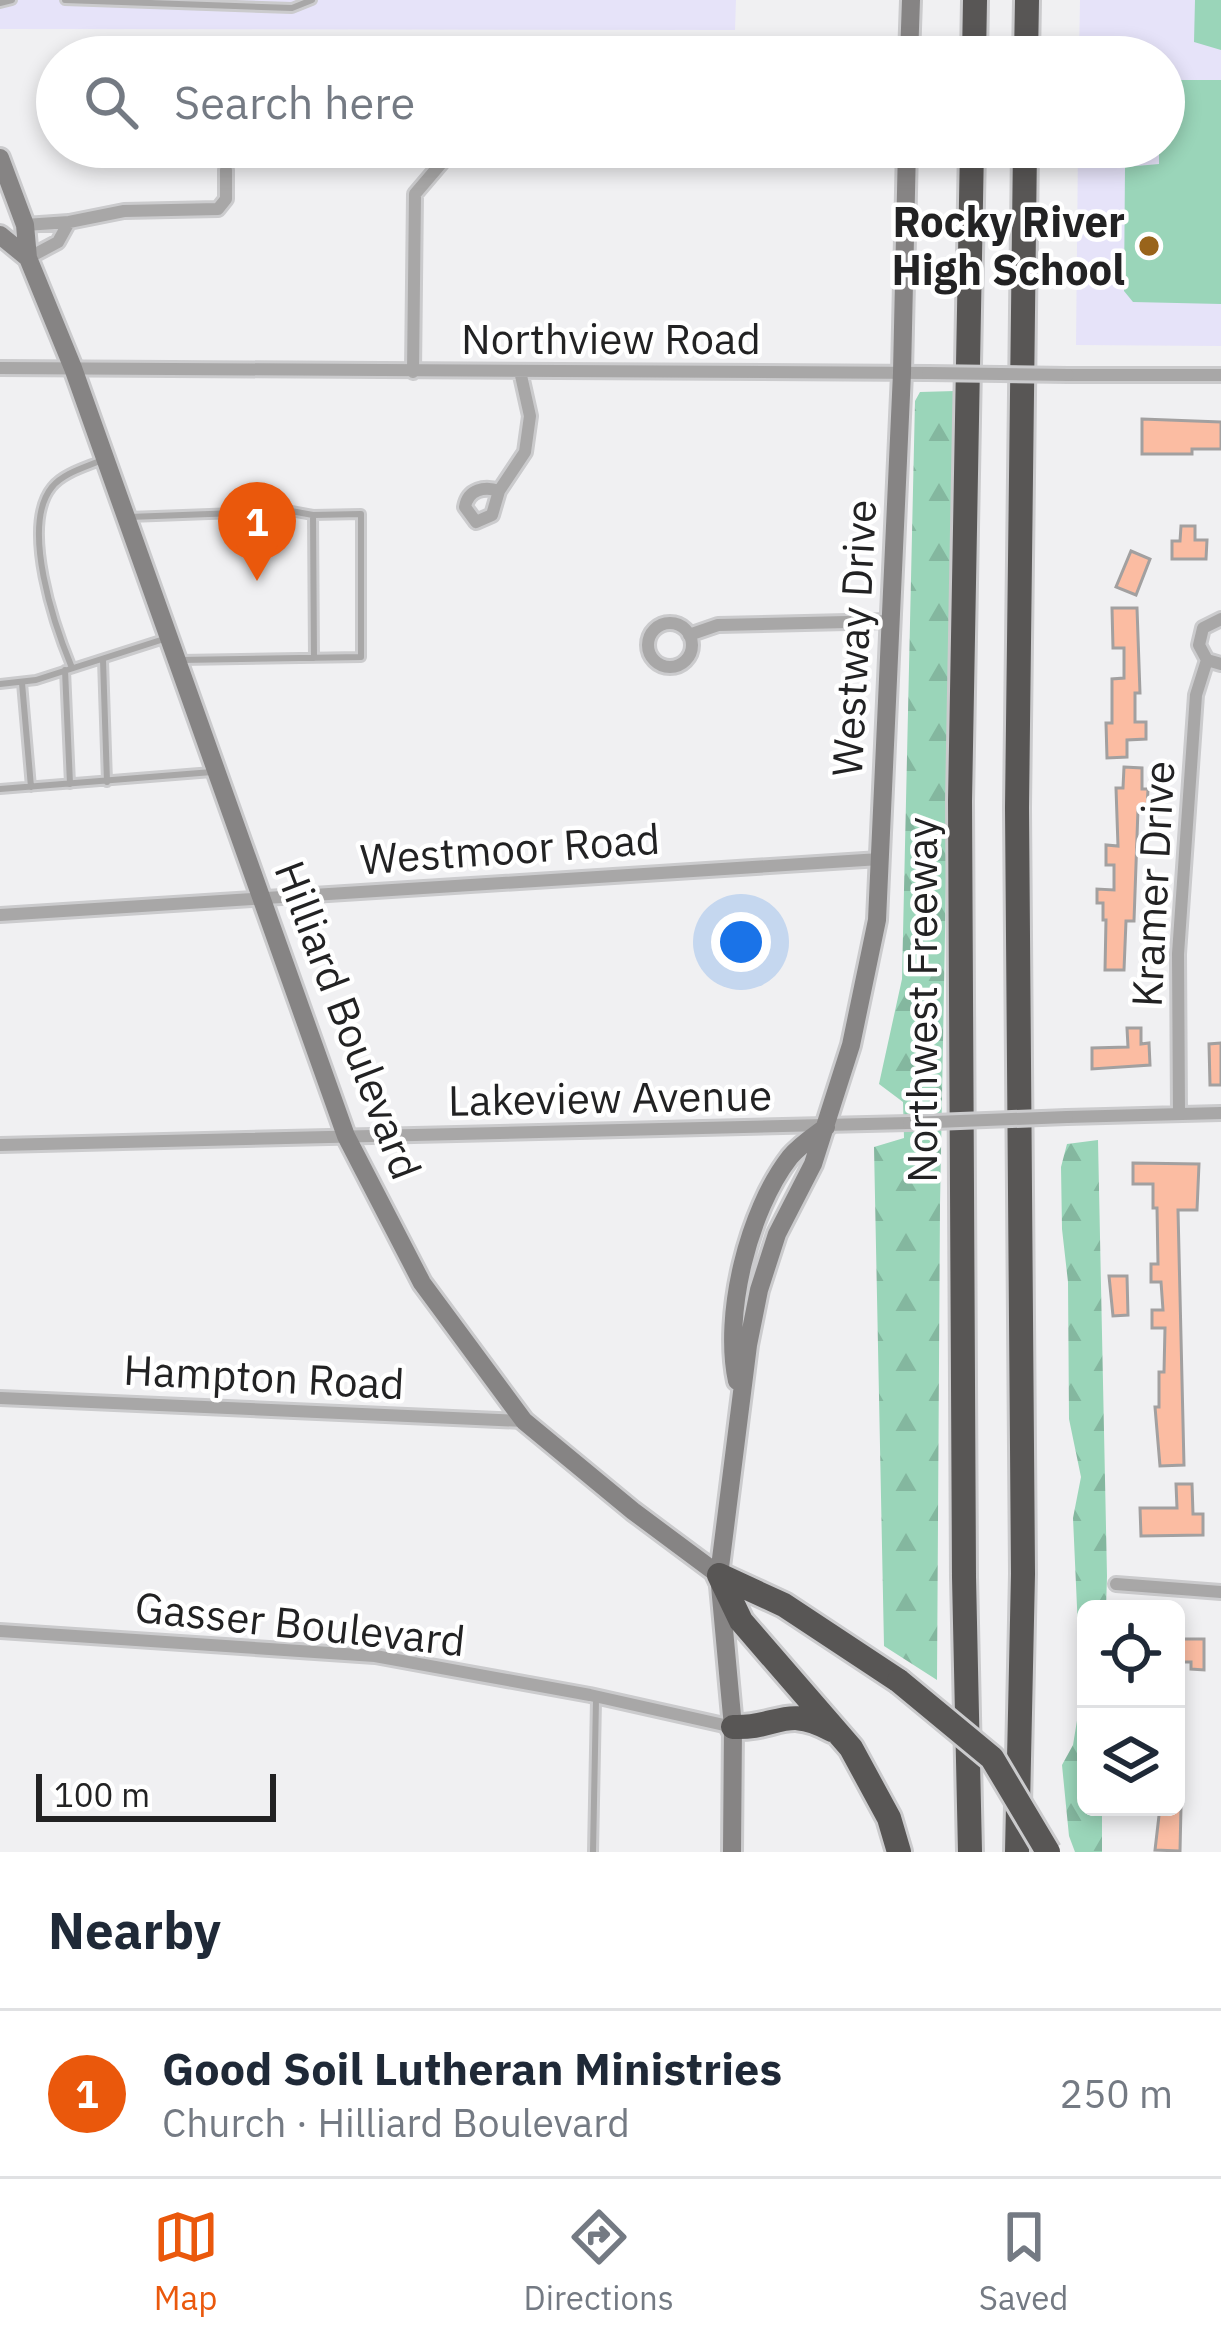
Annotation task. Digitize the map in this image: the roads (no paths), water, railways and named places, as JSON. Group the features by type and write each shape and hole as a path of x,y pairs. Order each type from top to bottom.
{"highway":[{"path":"974,36 975,0"},
{"path":"1026,36 1027,0"},
{"name":"Northwest Freeway","path":"970,1852 960,801 972,168"},
{"path":"1017,1852 1024,1574 1017,808 1025,168"},
{"path":"719,1575 784,1605 899,1682 992,1758 1048,1852"},
{"path":"719,1575 740,1621 848,1744 889,1818 899,1852"},
{"path":"733,1727 759,1728 780,1718 804,1717 848,1744"}],"main road":[{"path":"910,36 911,0"},
{"name":"Hilliard Boulevard","path":"0,158 25,225 28,258 73,368 346,1136 422,1282 524,1421 719,1575"},
{"name":"Westway Drive","path":"719,1575 759,1290 777,1234 813,1164 826,1126 864,988 877,920 907,168"},
{"name":"Hilliard Boulevard","path":"0,235 28,258"},
{"path":"719,1575 733,1727 732,1852"}],"street":[{"path":"413,372 415,194 437,168"},
{"path":"25,225 124,212 218,209 226,199 226,170"},
{"path":"28,258 58,242 69,222"},
{"name":"Northview Road","path":"0,368 1221,375"},
{"path":"500,490 525,452 529,434 520,371"},
{"name":"Kramer Drive","path":"1180,1114 1178,954 1196,695 1214,662 1198,645 1209,622 1221,619"},
{"path":"689,635 718,625 890,621"},
{"name":"Westmoor Road","path":"0,915 880,859"},
{"name":"Lakeview Avenue","path":"0,1145 1221,1113"},
{"name":"Hampton Road","path":"0,1398 524,1421"},
{"path":"1116,1584 1221,1592"},
{"name":"Gasser Boulevard","path":"0,1631 376,1656 596,1696 733,1727"}],"lane":[{"path":"0,3 11,0"},
{"path":"65,0 292,8 312,0"},
{"path":"70,784 68,669 42,571 44,505 50,489 62,478 105,459"},
{"path":"125,517 291,511 361,514 361,657 176,661"},
{"path":"313,515 314,658"},
{"path":"0,684 168,638"},
{"path":"103,658 107,782"},
{"path":"22,681 31,787"},
{"path":"0,789 215,772"},
{"path":"593,1852 596,1696"}],"place":[{"name":"Rocky River High School","path":"1149,246"},
{"name":"Good Soil Lutheran Ministries","path":"257,581"}]}
